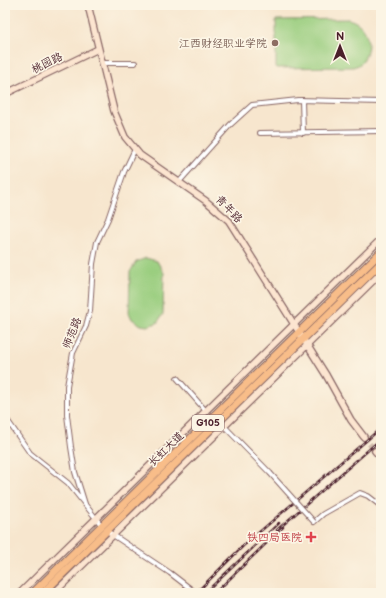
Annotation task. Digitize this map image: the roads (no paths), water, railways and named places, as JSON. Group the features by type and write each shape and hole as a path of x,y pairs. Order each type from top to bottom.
{"highway":[{"name":"长虹大道","path":"43,593 107,531 301,336 381,252"},
{"name":"长虹大道","path":"301,336 381,263"},
{"name":"长虹大道","path":"33,593 107,531"}],"street":[{"name":"青年路","path":"88,5 114,111 125,137 140,155 206,201 229,221 307,345 351,420 364,437"},
{"name":"桃园路","path":"5,94 98,49"},
{"path":"102,63 135,63"},
{"path":"302,100 303,133"},
{"path":"179,182 230,125 252,105 302,100 381,102"},
{"path":"260,133 381,131"},
{"name":"师范路","path":"85,504 75,472 71,447 67,415 67,386 73,353 86,326 90,311 93,264 98,242 134,149"},
{"path":"20,593 381,239"},
{"path":"54,593 107,531 224,427 381,273"},
{"path":"177,378 206,411"},
{"path":"5,417 30,453 68,483 107,531 170,573 196,593"},
{"path":"224,427 270,473 314,522 323,514 358,494 365,494 381,506"},
{"path":"375,451 381,458"}],"tunnel":[{"path":"364,437 375,451"}],"railway":[{"path":"196,593 243,546 381,428"},
{"path":"277,530 381,439"},
{"path":"205,593 279,523"},
{"path":"215,593 283,527"}],"place":[{"name":"江西财经职业学院","path":"275,43"},
{"name":"铁四局医院","path":"311,537"}]}
